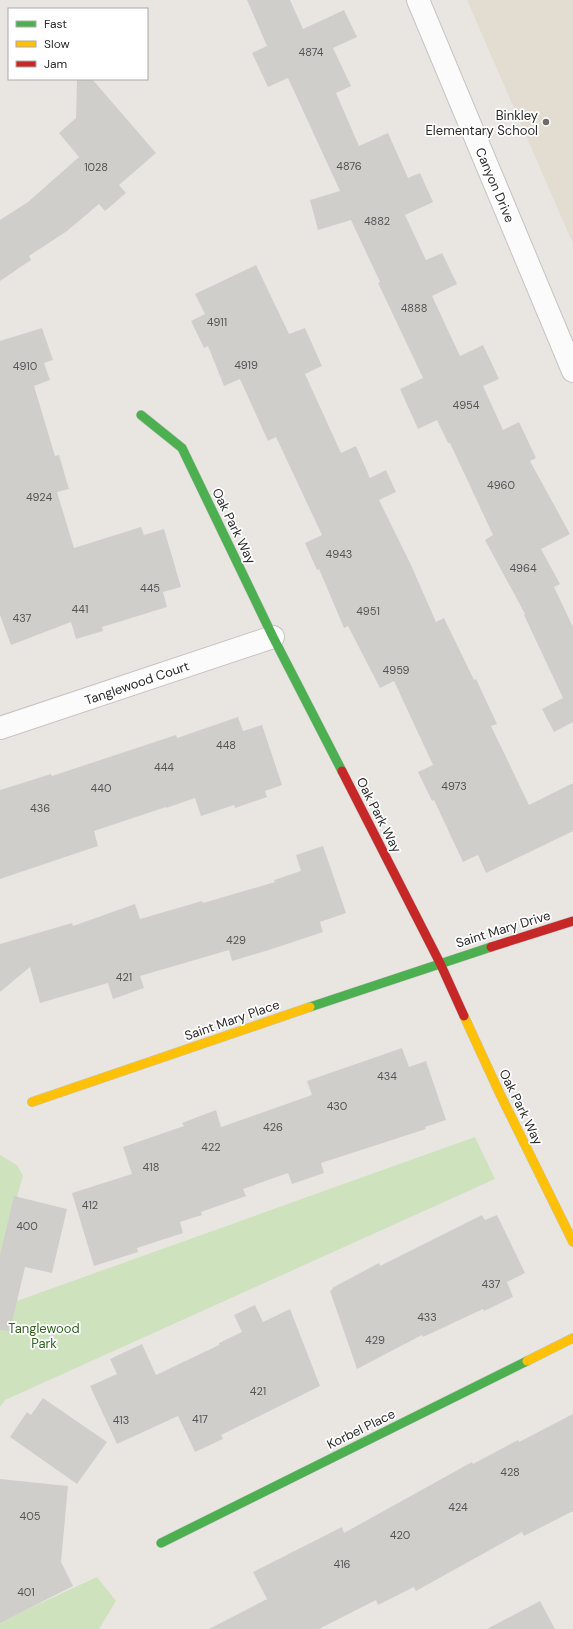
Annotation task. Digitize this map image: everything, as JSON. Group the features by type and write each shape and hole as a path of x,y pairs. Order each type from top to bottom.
{"street":[{"name":"Canyon Drive","path":"418,0 573,371"},
{"name":"Oak Park Way","path":"141,414 182,448 273,637 440,963 498,1092 573,1242"},
{"name":"Tanglewood Court","path":"0,728 273,637"},
{"name":"Saint Mary Drive","path":"440,963 573,921"},
{"name":"Saint Mary Place","path":"32,1102 440,963"},
{"name":"Korbel Place","path":"161,1543 573,1338"}],"shaded area":[{"name":"Binkley Elementary School","path":"467,0 573,0 573,244"}],"green space":[{"name":"Tanglewood Park","path":"475,1137 495,1179 5,1400 0,1407 0,1307"},
{"path":"0,1155 17,1165 23,1176 0,1256"},
{"path":"97,1577 116,1601 99,1629 0,1629 0,1622"}],"building":[{"path":"247,0 290,0 303,29 344,10 357,37 333,48 351,86 336,93 359,146 388,133 408,178 420,173 433,202 405,215 426,260 442,253 457,284 432,296 460,356 483,345 499,379 483,386 503,430 519,422 536,458 530,461 570,534 541,549 560,584 554,587 573,627 573,722 554,732 542,709 563,698 524,615 525,614 485,540 493,535 450,443 448,443 437,420 418,429 400,389 423,378 378,283 380,282 351,220 318,230 310,200 340,191 288,78 268,87 252,53 267,46"},
{"path":"77,80 93,80 156,153 119,185 126,193 105,211 99,204 67,231 29,256 31,260 0,281 0,220 28,202 79,157 59,133 76,118"},
{"path":"256,265 289,334 305,328 322,366 305,374 341,453 356,446 370,478 386,470 396,492 379,500 411,565 436,622 444,618 474,680 476,679 497,724 491,726 529,805 573,783 573,831 486,873 478,855 463,862 434,800 432,801 418,772 433,765 394,681 380,688 348,626 344,628 319,569 317,570 305,543 322,535 276,437 268,441 240,379 224,386 208,346 204,348 191,321 205,314 195,294"},
{"path":"42,328 53,360 44,363 50,380 34,386 55,456 59,455 69,489 57,492 74,548 141,527 144,535 164,529 181,587 163,592 167,607 102,627 103,631 76,639 71,622 11,645 0,615 0,341"},
{"path":"238,717 243,731 262,725 282,785 265,791 267,797 235,808 234,805 201,816 195,798 94,831 98,846 0,879 0,790 51,774 52,776 176,735 177,738"},
{"path":"323,846 346,913 320,922 323,932 232,961 229,950 140,976 144,988 113,999 108,983 40,1003 30,967 0,992 0,944 72,923 73,926 135,904 140,919 202,901 203,903 275,882 274,880 301,871 296,855"},
{"path":"402,1048 409,1067 426,1061 446,1120 425,1127 426,1129 321,1163 324,1173 292,1184 288,1173 243,1189 246,1196 201,1212 202,1215 180,1222 183,1233 137,1248 138,1252 94,1266 72,1193 132,1174 123,1147 184,1126 182,1123 216,1110 221,1127 312,1095 307,1081"},
{"path":"14,1196 67,1209 52,1273 25,1267 10,1331 0,1330 0,1255"},
{"path":"482,1215 485,1220 497,1215 525,1273 507,1282 513,1297 484,1311 483,1309 423,1337 422,1335 357,1369 330,1291 333,1289 332,1288 379,1263 380,1266"},
{"path":"255,1305 263,1322 290,1309 320,1386 221,1435 223,1439 195,1452 178,1416 117,1444 90,1386 117,1374 110,1359 142,1344 156,1375 219,1345 219,1343 242,1332 234,1315"},
{"path":"43,1398 107,1442 77,1484 10,1437 27,1412 31,1415"},
{"path":"573,1414 573,1511 524,1536 522,1532 416,1591 414,1587 378,1605 376,1600 319,1629 209,1629 267,1599 253,1572 342,1527 344,1533 472,1462 473,1464 518,1440 519,1442"},
{"path":"0,1479 68,1486 61,1562 73,1586 0,1623"},
{"path":"540,1601 555,1629 487,1629"}],"traffic: fast":[{"path":"141,415 182,448 273,637 342,771"},
{"path":"310,1007 491,947"},
{"path":"161,1543 527,1361"}],"traffic: slow":[{"path":"32,1102 310,1007"},
{"path":"464,1016 499,1092 573,1242"},
{"path":"527,1361 573,1338"}],"traffic: jam":[{"path":"342,771 440,963 464,1016"},
{"path":"491,947 573,921"}],"place":[{"name":"Binkley Elementary School","path":"546,122"}]}
